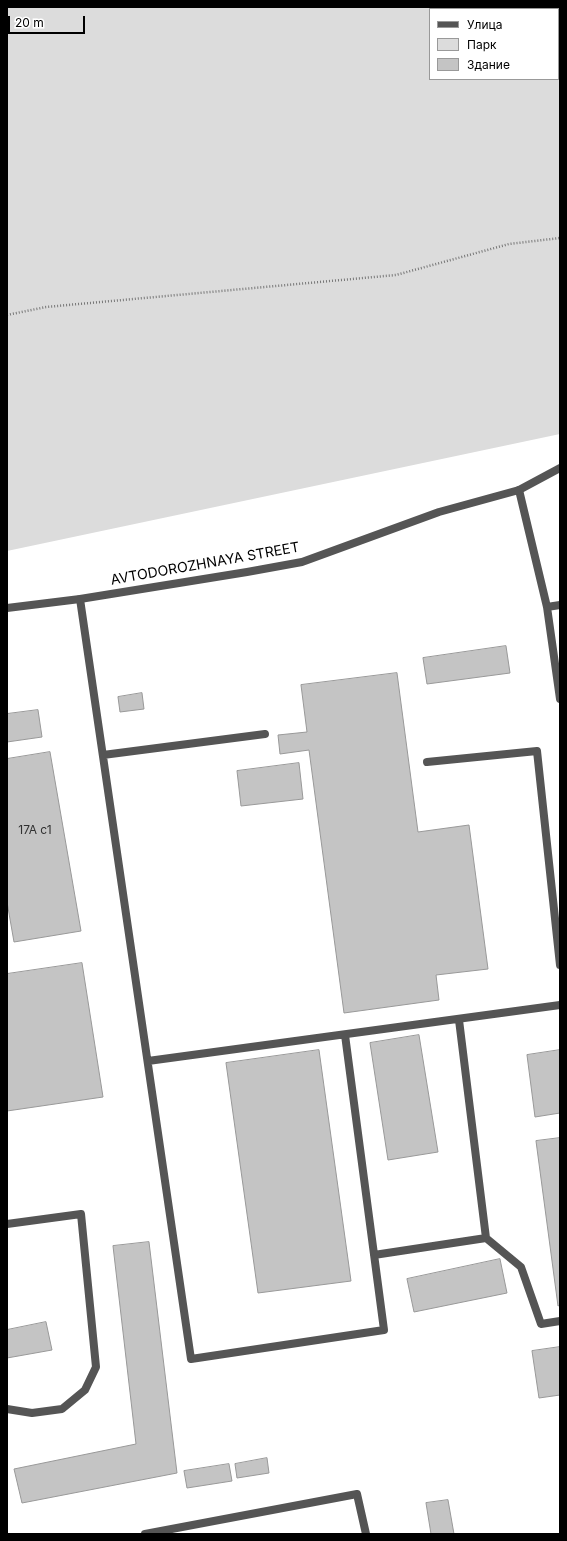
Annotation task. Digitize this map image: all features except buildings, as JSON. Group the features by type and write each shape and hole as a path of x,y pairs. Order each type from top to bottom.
{"street":[{"name":"AVTODOROZHNAYA STREET","path":"7,608 80,599 302,562 439,512 519,490 560,468"},
{"path":"519,490 547,607 560,699"},
{"path":"80,599 191,1359 384,1330 344,1035"},
{"path":"547,607 560,605"},
{"path":"103,755 265,734"},
{"path":"427,762 537,751 560,965"},
{"path":"148,1061 460,1020 560,1005"},
{"path":"460,1020 486,1238 521,1267 541,1324 560,1321"},
{"path":"7,1224 81,1214 96,1367 85,1390 62,1409 32,1412 7,1409"},
{"path":"374,1255 486,1238"},
{"path":"145,1534 357,1494 366,1534"}],"path":[{"path":"7,315 46,307 396,275 509,244 560,238"}],"green space":[{"path":"7,7 560,7 560,434 7,551"}]}
